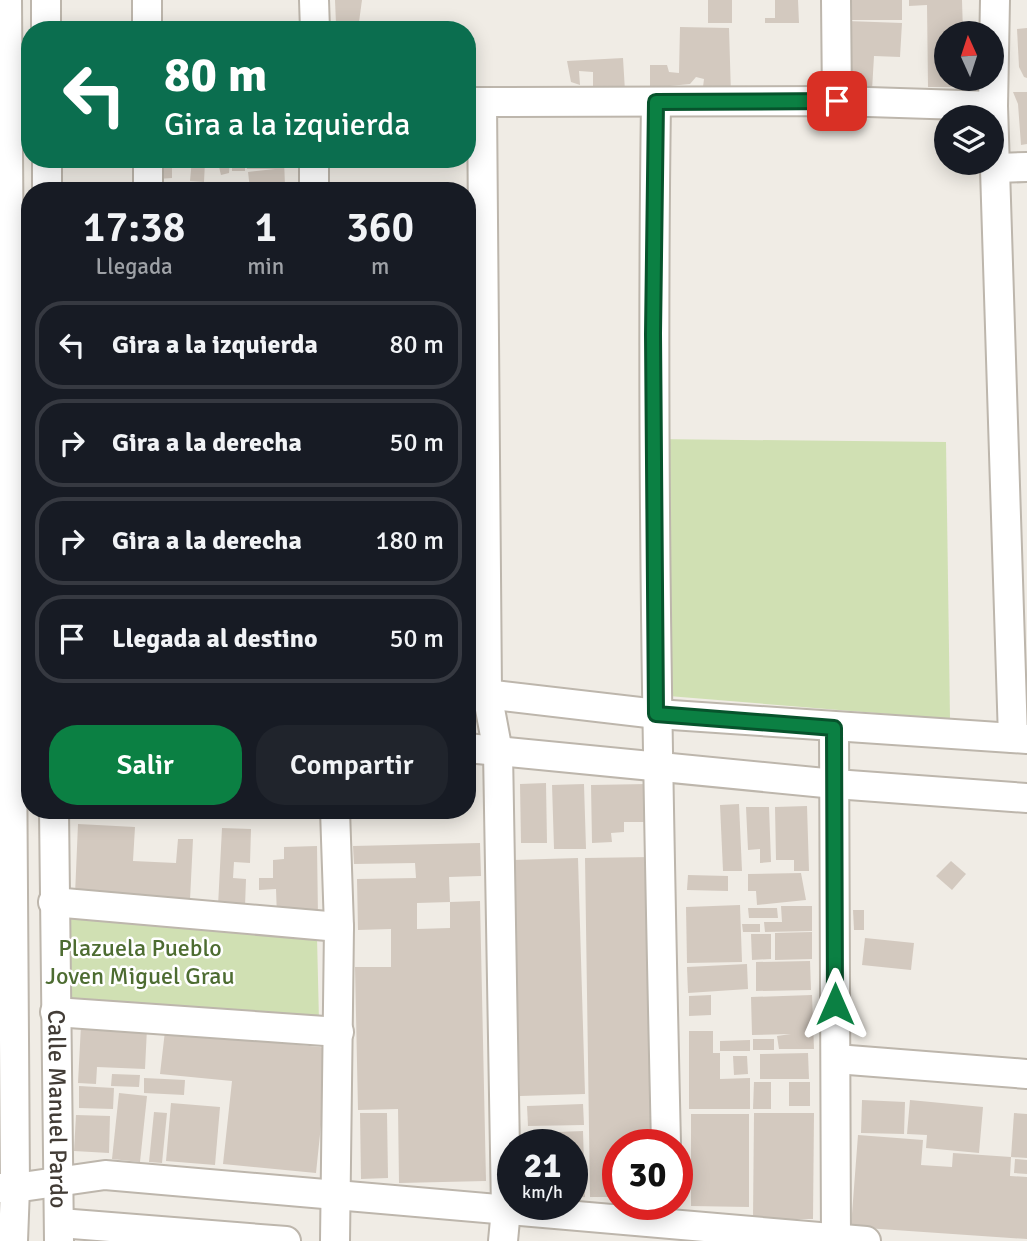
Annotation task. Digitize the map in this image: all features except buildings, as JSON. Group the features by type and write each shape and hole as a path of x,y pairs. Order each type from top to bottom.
{"street":[{"name":"Calle Manuel Pardo","path":"7,0 19,109 21,704 8,1188 13,1241"},
{"path":"46,0 46,21"},
{"path":"147,0 147,21"},
{"path":"314,0 315,21"},
{"path":"836,0 837,101"},
{"path":"993,105 995,0"},
{"path":"476,102 837,101 962,105"},
{"path":"656,102 653,334 656,714 666,1129"},
{"path":"1004,168 1027,167"},
{"path":"477,692 656,714 1020,739 997,175"},
{"path":"476,397 477,692 498,752 505,1129"},
{"path":"834,728 836,1239"},
{"path":"476,749 835,784 1027,798"},
{"name":"Calle Manuel Pardo","path":"54,819 60,1232"},
{"path":"335,819 339,1032 338,1194 335,1241"},
{"path":"54,902 339,927"},
{"path":"55,1012 339,1032"},
{"path":"835,1059 1027,1074"},
{"path":"8,1188 105,1175 497,1208"},
{"path":"588,1216 866,1241"},
{"path":"503,1241 505,1220"},
{"path":"60,1232 286,1241"}],"green space":[{"path":"652,439 946,442 950,719 656,695"},
{"name":"Plazuela Pueblo Joven Miguel Grau","path":"68,913 317,937 319,1021 71,998"}],"route":[{"path":"835,1004 834,728 656,714 653,334 656,102 837,101"}]}
